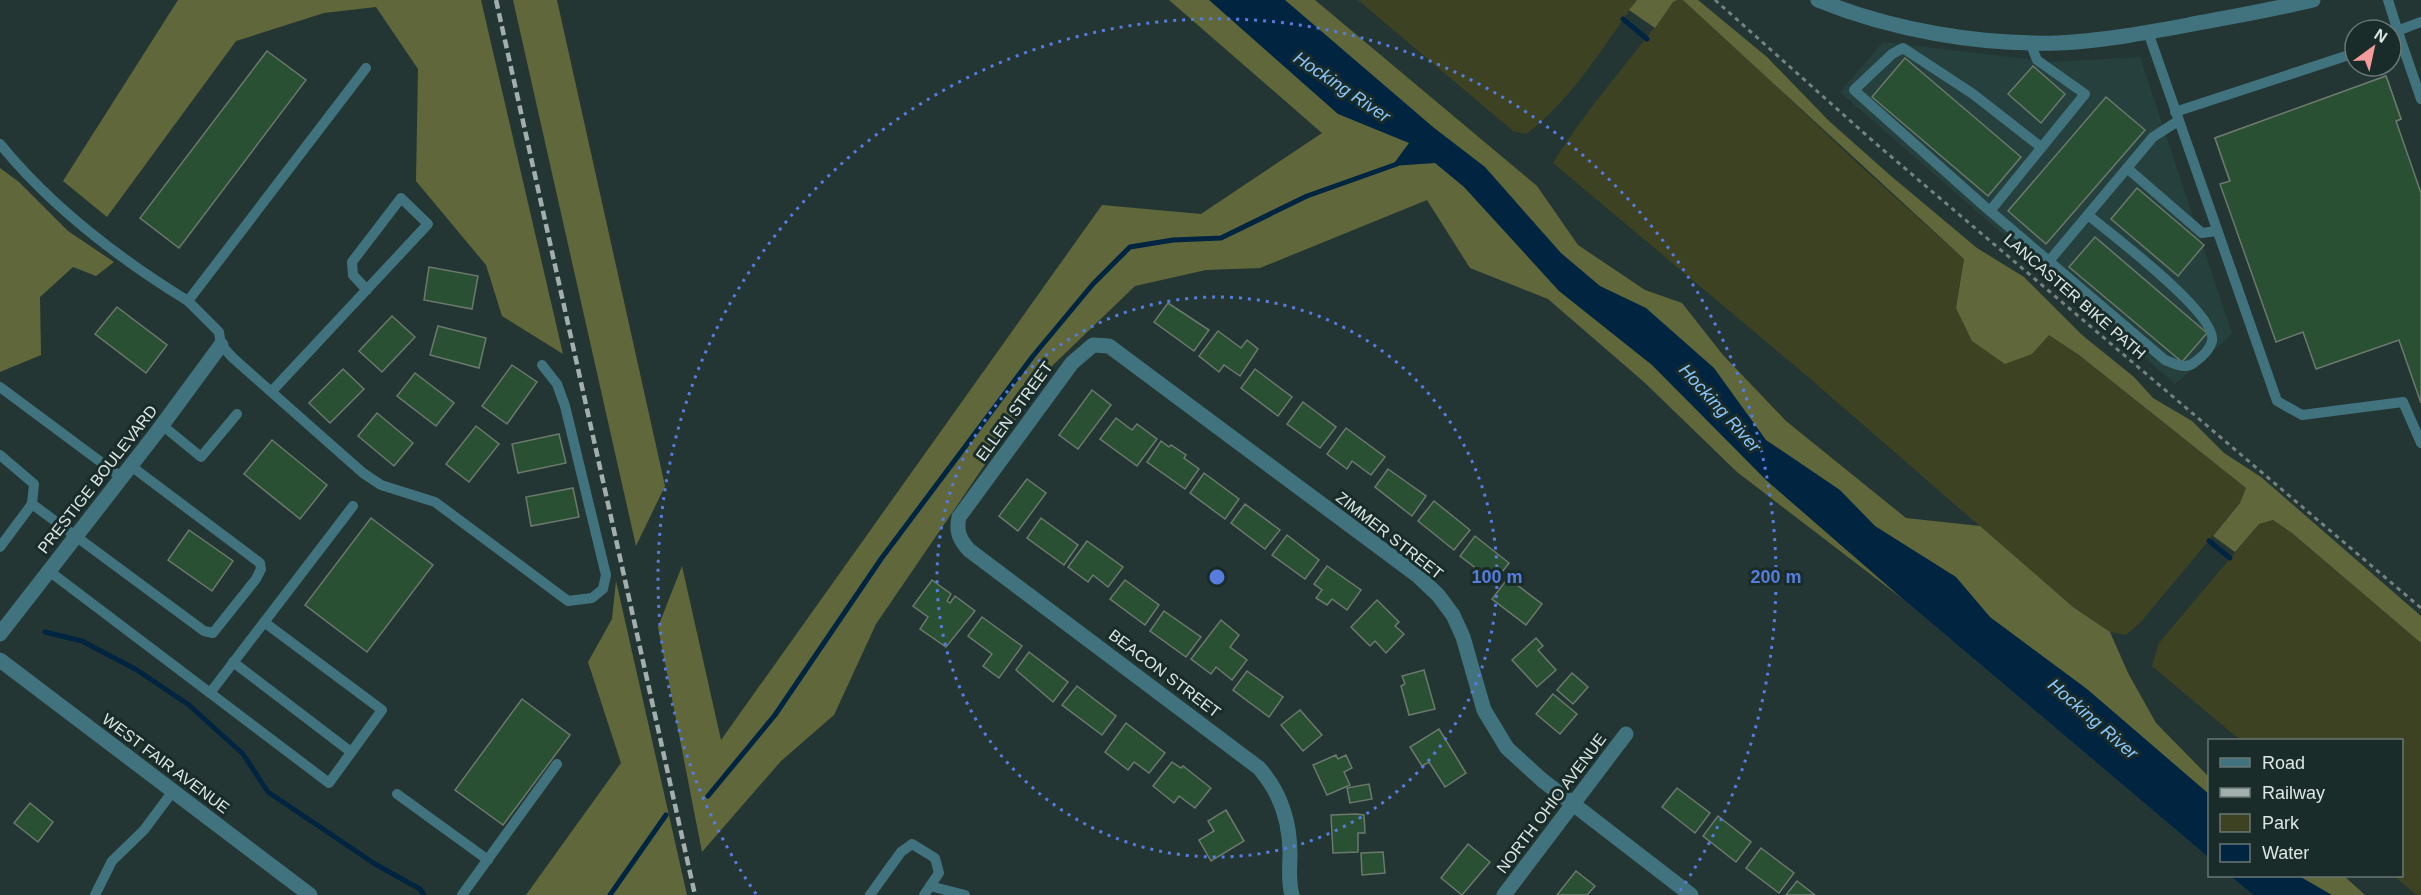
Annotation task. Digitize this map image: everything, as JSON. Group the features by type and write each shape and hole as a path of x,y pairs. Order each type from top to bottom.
{"street":[{"path":"1818,0 1841,9 1906,27 1961,37 2030,42 2101,40 2313,0"},
{"name":"ELLEN STREET","path":"959,517 1072,363 1093,345 1102,343 1109,346"},
{"name":"PRESTIGE BOULEVARD","path":"0,634 221,345"},
{"name":"ZIMMER STREET","path":"1109,346 1396,560 1438,595 1453,615 1463,637 1478,694 1494,730 1522,764 1691,895"},
{"name":"BEACON STREET","path":"959,517 957,528 960,540 969,550 1260,768 1274,788 1286,812 1289,829 1288,876 1292,895"},
{"name":"WEST FAIR AVENUE","path":"0,660 310,895"},
{"name":"NORTH OHIO AVENUE","path":"1504,895 1626,734"}],"lane":[{"path":"2388,0 2392,18"},
{"path":"2403,32 2421,22"},
{"path":"1903,48 1906,27"},
{"path":"2148,32 2277,401 2302,416 2403,402 2421,443"},
{"path":"1990,211 2085,94 2037,60 2030,42"},
{"path":"1903,48 1973,94 2041,147"},
{"path":"1903,48 1892,54 1854,90 1990,211 2165,360 2179,366 2191,366 2205,356 2213,340 2210,324 2189,300 2088,215"},
{"path":"2403,54 2421,99"},
{"path":"2050,260 2153,137 2177,117 2343,57"},
{"path":"188,301 366,68"},
{"path":"0,144 52,202 151,279 188,301 219,333 221,345 372,479 435,502 568,601 592,598 603,589 606,574 565,406 557,384 542,365"},
{"path":"2127,168 2202,233 2217,231"},
{"path":"272,391 367,290 428,225 401,198 352,262 353,275 367,290"},
{"path":"0,387 260,563 261,569 250,587 213,633 204,631 32,504"},
{"path":"162,425 201,457 237,414"},
{"path":"0,455 34,484 32,504 0,547"},
{"path":"210,693 353,507"},
{"path":"49,571 329,783 382,710 264,622"},
{"path":"233,662 351,753"},
{"path":"462,895 557,764"},
{"path":"94,895 111,861 144,830 173,791"},
{"path":"397,794 488,860"},
{"path":"870,895 901,852 912,844 935,858 939,873 927,891 965,895"}],"path":[{"name":"LANCASTER BIKE PATH","path":"1715,0 1874,142 2421,608"}],"shaded area":[{"path":"1883,42 2052,62 2140,57 2232,334 2175,384 1840,92"}],"green space":[{"path":"178,0 481,0 563,354 502,316 486,265 416,181 418,69 376,7 324,13 236,41 107,217 63,181"},
{"path":"513,0 557,0 665,486 636,546"},
{"path":"1169,0 1315,0 1537,186 1578,245 1645,290 1682,303 1723,355 1786,421 1906,518 1980,526 2073,607 2110,632 2128,673 2156,723 2208,776 2208,857 1904,600 1737,472 1644,382 1548,299 1470,268 1427,200 1260,268 1206,270 1135,286 1053,365 876,624 834,715 781,761 702,852 658,627 682,566 721,740 1102,205 1201,214 1322,133"},
{"path":"1358,0 1637,0 1573,89 1526,134 1513,131"},
{"path":"1637,0 1677,0 1673,2 1655,28 1629,10"},
{"path":"1683,0 1696,9 1857,163 1964,259 1956,308 2032,354 2049,334 2079,355 2247,489 2240,503 2140,623 2126,635 2110,632 2073,607 1807,376 1553,163 1596,102 1673,2"},
{"path":"1683,0 1698,0 1767,57 1829,121 1891,176 1977,248 2024,277 2082,335 2134,377 2153,398 2192,421 2224,453 2261,477 2421,616 2421,643 2292,533 2273,520 2259,524 2235,552 2213,536 2240,503 2246,488 2079,355 2049,335 2032,354 2005,364 1972,341 1956,308 1964,259"},
{"path":"0,168 19,182 68,231 114,262 96,276 73,267 40,297 41,355 0,372"},
{"path":"2273,520 2292,533 2421,643 2421,895 2416,895 2395,877 2403,877 2403,739 2239,739 2152,666 2159,643 2259,524"},
{"path":"616,581 687,895 526,895 621,763 588,662 612,619"},
{"path":"2231,877 2345,877 2365,895 2253,895"}],"water":[{"name":"Hocking River","path":"1209,0 1285,0 1433,127 1485,167 1561,253 1600,286 1646,308 1714,368 1766,440 1840,490 1875,526 1956,577 1990,617 2087,689 2208,793 2208,857 1766,480 1652,365 1559,291 1464,187 1435,163 1392,166 1409,143 1338,114"},
{"path":"2231,877 2301,877 2332,895 2253,895"}],"building":[{"path":"267,51 306,80 179,248 140,218"},
{"path":"1905,58 2021,157 1988,196 1872,97"},
{"path":"2033,66 2065,94 2041,123 2008,94"},
{"path":"2380,78 2387,78 2401,119 2230,181 2215,138"},
{"path":"2380,78 2387,78 2401,119 2396,121 2421,193 2421,403 2399,340 2316,369 2303,332 2276,342 2220,184 2230,181 2215,138"},
{"path":"2106,97 2145,130 2046,244 2008,211"},
{"path":"2137,188 2204,245 2178,276 2111,219"},
{"path":"2095,237 2207,333 2182,362 2069,267"},
{"path":"429,267 478,276 472,309 424,300"},
{"path":"1168,303 1209,330 1194,351 1154,322"},
{"path":"117,307 167,345 146,373 95,334"},
{"path":"392,316 415,337 382,372 359,351"},
{"path":"438,326 486,338 479,368 430,355"},
{"path":"1218,331 1241,348 1247,340 1258,349 1240,376 1224,365 1219,372 1199,356"},
{"path":"512,365 537,382 507,424 482,406"},
{"path":"343,369 364,389 330,423 309,403"},
{"path":"1255,369 1292,397 1278,416 1241,388"},
{"path":"415,373 454,403 436,426 397,396"},
{"path":"1092,390 1111,405 1078,449 1059,435"},
{"path":"1303,402 1336,427 1320,448 1287,424"},
{"path":"377,413 413,443 394,466 358,436"},
{"path":"1116,418 1132,430 1137,424 1157,439 1137,466 1100,439"},
{"path":"476,426 499,444 469,482 446,464"},
{"path":"1346,428 1385,457 1371,475 1352,461 1347,469 1327,454"},
{"path":"559,434 566,463 518,473 512,444"},
{"path":"272,440 327,485 300,519 244,474"},
{"path":"1161,441 1186,455 1184,458 1199,469 1185,489 1147,462"},
{"path":"1388,469 1426,496 1412,516 1375,487"},
{"path":"1204,473 1239,499 1225,519 1190,493"},
{"path":"1027,479 1046,493 1018,531 999,516"},
{"path":"573,488 579,517 531,526 526,497"},
{"path":"1434,501 1470,530 1454,550 1418,521"},
{"path":"1245,504 1280,530 1265,549 1231,523"},
{"path":"371,518 433,565 367,652 305,605"},
{"path":"1041,518 1078,545 1064,565 1027,538"},
{"path":"189,530 233,561 212,591 168,560"},
{"path":"1287,535 1319,560 1305,579 1272,555"},
{"path":"1475,536 1509,563 1494,582 1460,556"},
{"path":"1087,541 1123,567 1108,587 1093,575 1088,582 1068,567"},
{"path":"1327,566 1361,590 1347,610 1332,599 1327,605 1316,598 1322,590 1314,584"},
{"path":"1508,578 1542,604 1526,625 1492,599"},
{"path":"932,580 951,594 947,601 950,603 955,596 975,611 946,647 920,629 928,617 913,606"},
{"path":"1125,580 1159,605 1145,625 1110,599"},
{"path":"1377,600 1399,622 1395,626 1404,634 1386,653 1375,641 1370,646 1351,627"},
{"path":"1164,611 1201,637 1186,657 1150,631"},
{"path":"982,617 1022,646 999,678 983,666 992,654 968,636"},
{"path":"1221,620 1239,635 1230,647 1247,660 1232,680 1216,667 1211,674 1191,659"},
{"path":"1536,638 1543,646 1538,650 1556,670 1537,687 1512,660"},
{"path":"1029,652 1068,682 1053,702 1016,670"},
{"path":"1424,670 1435,709 1409,715 1401,686 1405,684 1402,676"},
{"path":"1247,671 1283,697 1269,717 1233,690"},
{"path":"1572,673 1588,687 1573,704 1557,690"},
{"path":"1077,686 1116,716 1102,735 1062,705"},
{"path":"1553,694 1577,714 1560,734 1536,714"},
{"path":"522,699 570,735 503,825 455,790"},
{"path":"1300,710 1322,735 1303,751 1281,725"},
{"path":"1126,723 1165,753 1149,773 1134,762 1128,770 1105,752"},
{"path":"1439,729 1466,773 1445,787 1429,762 1422,766 1410,747"},
{"path":"1336,755 1338,759 1346,755 1352,768 1344,772 1350,785 1327,795 1313,765"},
{"path":"1172,762 1181,768 1183,766 1211,788 1195,808 1179,796 1174,803 1153,786"},
{"path":"1369,784 1372,799 1350,803 1347,788"},
{"path":"1677,788 1710,813 1695,833 1662,807"},
{"path":"30,803 53,822 38,842 14,823"},
{"path":"1226,810 1244,841 1211,861 1199,840 1214,831 1208,821"},
{"path":"1331,815 1364,815 1365,833 1358,833 1358,852 1333,853"},
{"path":"1718,816 1751,842 1736,862 1703,836"},
{"path":"1468,844 1490,862 1462,895 1441,878"},
{"path":"1761,848 1794,873 1779,893 1746,868"},
{"path":"1383,852 1385,873 1362,875 1361,853"},
{"path":"1576,871 1595,886 1587,895 1557,895"},
{"path":"1797,881 1815,895 1786,895"}],"waterway":[{"path":"1623,19 1647,39"},
{"path":"708,796 775,715 881,559 1033,356 1093,284 1130,247 1173,240 1221,238 1307,196 1397,164"},
{"path":"2209,541 2230,558"},
{"path":"45,632 82,641 137,670 189,705 243,754 268,792 375,864 420,889 424,895"},
{"path":"610,895 666,815"}],"railway":[{"path":"496,0 695,895"}]}
